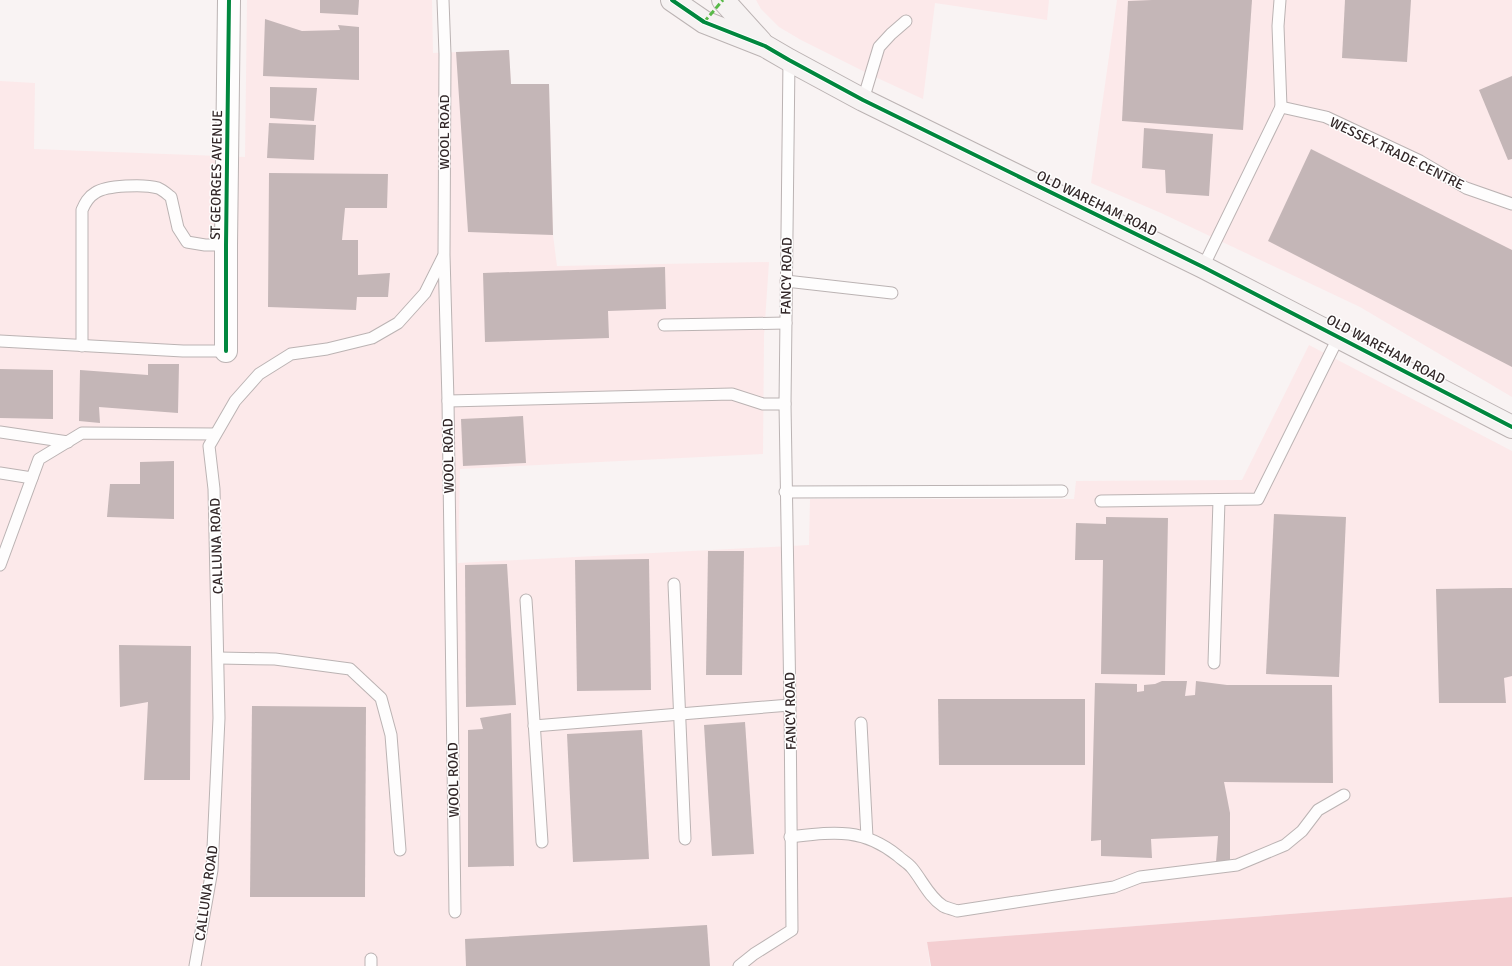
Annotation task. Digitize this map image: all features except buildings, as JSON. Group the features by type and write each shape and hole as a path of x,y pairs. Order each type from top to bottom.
{"street":[{"name":"ST GEORGES AVENUE","path":"226,351 229,0"},
{"name":"OLD WAREHAM ROAD","path":"672,0 704,22 765,46 863,100 1203,267 1339,336 1512,427"},
{"name":"OLD WAREHAM ROAD","path":"723,0 765,46"}],"lane":[{"name":"WOOL ROAD","path":"444,0 444,255 448,400 456,912"},
{"path":"1203,267 1281,107 1278,26 1280,0"},
{"path":"863,100 879,47 906,21"},
{"name":"FANCY ROAD","path":"739,966 754,954 792,930 790,705 785,492 789,60"},
{"name":"WESSEX TRADE CENTRE","path":"1281,107 1326,117 1420,161 1466,188 1512,204"},
{"path":"82,346 82,210 87,199 95,193 103,188 132,185 158,188 171,197 178,228 186,242 226,245"},
{"name":"CALLUNA ROAD","path":"195,966 212,870 220,718 214,489 209,446 235,401 259,374 292,354 327,349 372,338 398,323 425,293 444,255"},
{"path":"786,281 892,293"},
{"path":"664,325 786,323"},
{"path":"1102,501 1258,499 1339,336"},
{"path":"0,342 183,351 226,351"},
{"path":"448,400 732,394 763,404 785,404"},
{"path":"0,432 68,442"},
{"path":"0,565 40,459 82,433 215,434"},
{"path":"0,473 32,478"},
{"path":"785,492 1062,491"},
{"path":"1214,663 1219,500"},
{"path":"674,584 685,839"},
{"path":"526,600 542,842"},
{"path":"219,658 275,659 350,669 381,698 391,735 400,850"},
{"path":"534,726 790,705"},
{"path":"861,723 867,837"},
{"path":"790,838 817,834 850,833 867,837 885,846 911,867 927,890 943,906 957,911 1114,887 1140,876 1237,865 1285,844 1302,831 1318,810 1344,794"}],"shaded area":[{"path":"247,0 432,0 433,53 509,50 511,84 549,84 553,235 557,266 769,262 764,336 763,454 460,469 458,563 809,545 810,499 1074,499 1076,481 1242,480 1309,345 1512,451 1512,897 927,942 930,966 0,966 0,81 35,83 34,149 245,157"},
{"path":"756,0 1049,0 1047,20 935,3 923,99 801,40 779,27 761,9"},
{"path":"1117,0 1512,0 1512,397 1360,307 1161,213 1091,183"},
{"path":"1512,897 1512,966 931,966 927,942"}],"marked path":[{"path":"704,22 723,0"}],"cycle path":[{"path":"226,351 229,0"},
{"path":"672,0 704,22 765,46 863,100 1203,267 1512,427"}]}
